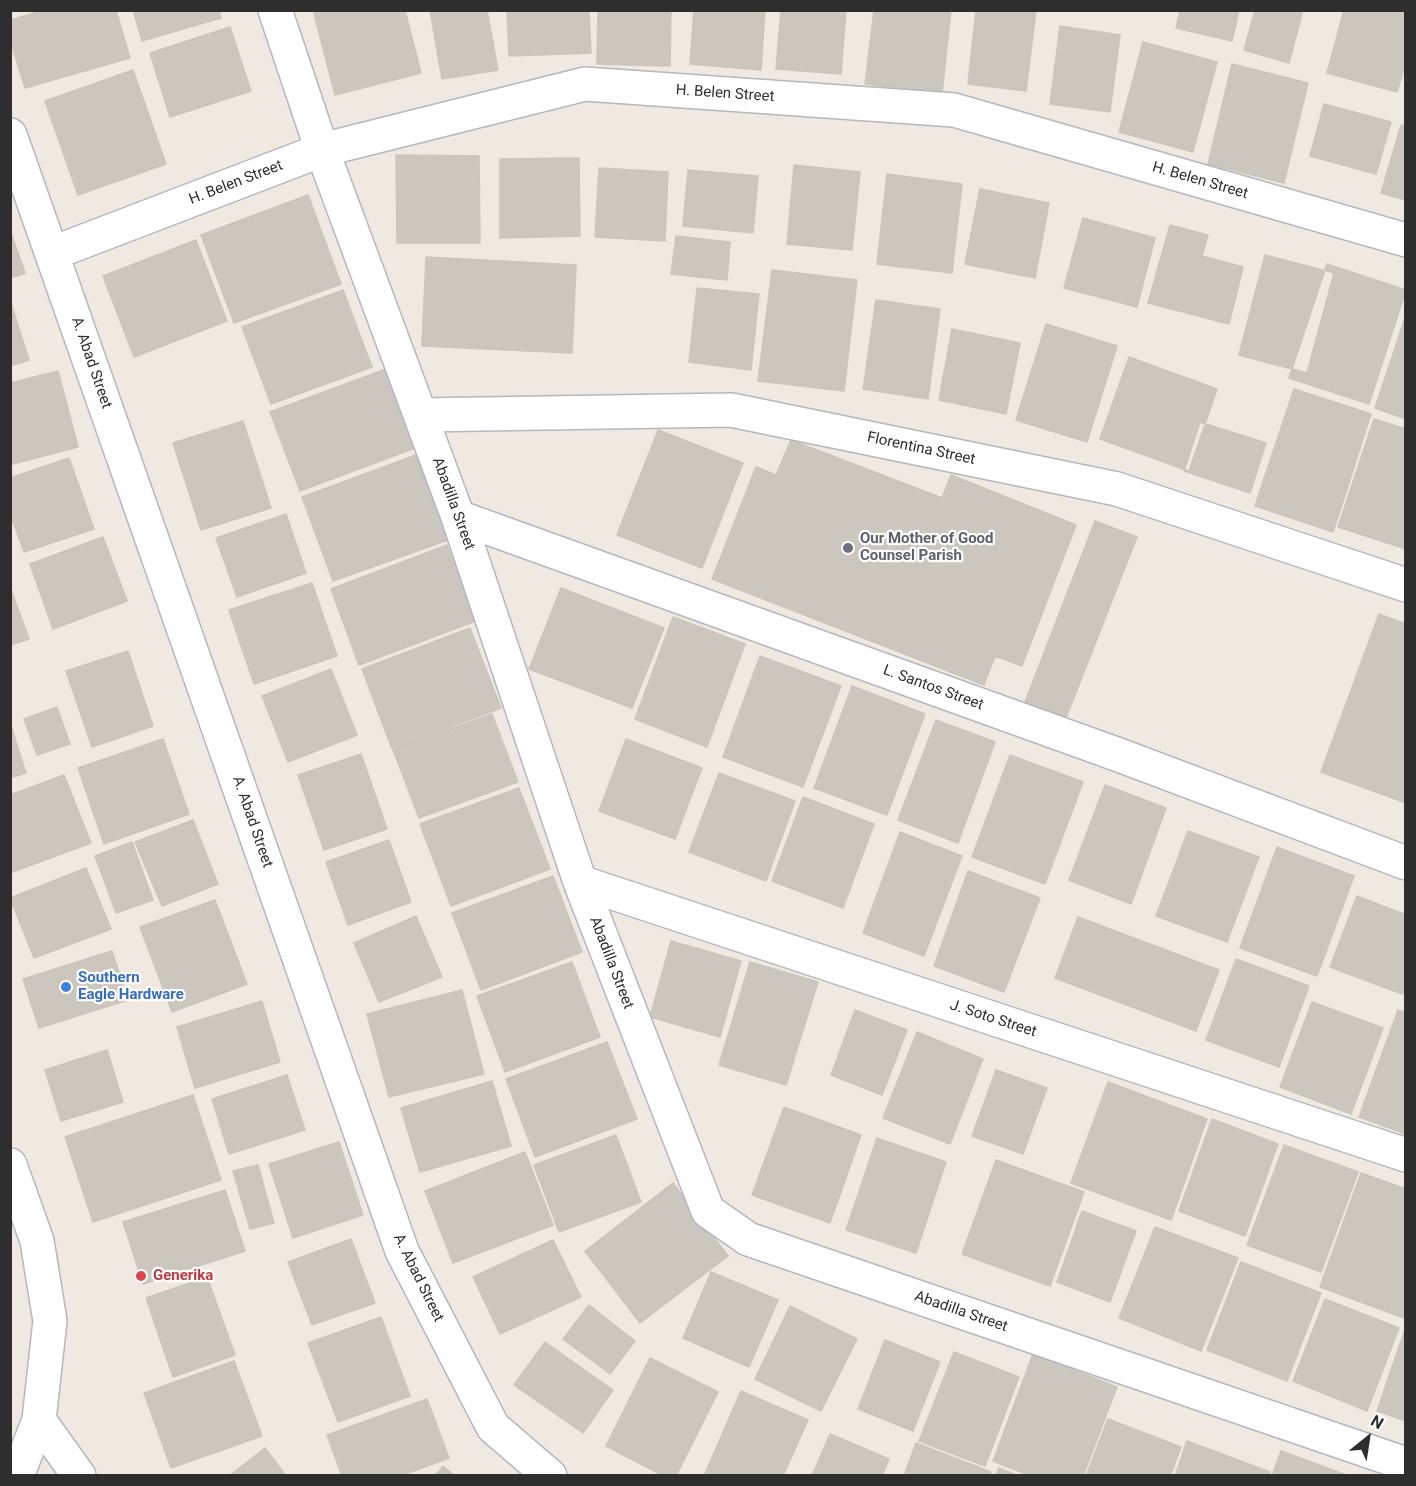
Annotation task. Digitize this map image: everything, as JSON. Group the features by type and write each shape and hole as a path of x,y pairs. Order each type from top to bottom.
{"street":[{"name":"Abadilla Street","path":"275,10 322,150 458,517 580,882 708,1211 748,1239 1406,1464"},
{"name":"H. Belen Street","path":"53,253 322,150 585,84 954,110 1406,240"},
{"name":"A. Abad Street","path":"10,135 402,1251 493,1427 550,1476"},
{"name":"Florentina Street","path":"421,415 731,410 1117,489 1406,585"},
{"name":"L. Santos Street","path":"458,517 1119,755 1406,863"},
{"name":"J. Soto Street","path":"580,882 1406,1155"},
{"path":"10,1165 37,1241 50,1321 39,1420 17,1476"},
{"path":"39,1420 79,1476"}],"building":[{"path":"45,10 116,10 130,58 25,88 10,39 10,20"},
{"path":"133,10 219,10 221,18 142,41"},
{"path":"313,10 405,10 421,73 335,95"},
{"path":"430,10 487,10 498,70 442,79"},
{"path":"507,10 589,10 591,53 509,56"},
{"path":"598,10 671,10 670,66 597,64"},
{"path":"694,10 765,10 761,70 690,64"},
{"path":"781,10 846,10 841,74 776,69"},
{"path":"874,10 951,10 942,93 865,84"},
{"path":"976,10 1036,10 1026,91 968,84"},
{"path":"1180,10 1239,10 1232,41 1176,28"},
{"path":"1255,10 1303,10 1289,63 1244,50"},
{"path":"1344,10 1393,10 1406,14 1406,62 1397,92 1327,73"},
{"path":"1060,26 1120,35 1110,112 1050,104"},
{"path":"230,27 251,91 170,117 150,53"},
{"path":"1143,42 1217,62 1193,152 1119,132"},
{"path":"1232,64 1308,83 1284,183 1208,164"},
{"path":"133,70 166,164 78,195 45,101"},
{"path":"1324,104 1391,122 1376,174 1310,156"},
{"path":"1401,125 1406,126 1406,200 1381,193"},
{"path":"396,155 479,156 480,243 397,243"},
{"path":"579,158 580,236 500,238 500,159"},
{"path":"794,165 860,172 852,250 787,244"},
{"path":"599,168 668,172 665,241 595,237"},
{"path":"688,170 758,176 753,233 683,226"},
{"path":"887,174 962,184 952,273 877,264"},
{"path":"980,189 1049,203 1035,278 965,264"},
{"path":"308,195 341,284 234,323 201,235"},
{"path":"1083,218 1155,238 1137,307 1064,288"},
{"path":"1170,225 1208,235 1202,256 1243,267 1229,324 1148,303"},
{"path":"10,230 25,273 10,278"},
{"path":"676,236 730,242 727,280 671,274"},
{"path":"196,240 227,321 134,357 103,276"},
{"path":"1265,255 1334,273 1307,373 1239,355"},
{"path":"426,257 576,265 572,353 422,346"},
{"path":"1327,264 1406,290 1369,404 1289,378"},
{"path":"772,270 857,280 844,391 758,381"},
{"path":"697,288 759,294 751,370 689,362"},
{"path":"343,290 372,367 271,404 242,327"},
{"path":"10,300 29,360 10,366"},
{"path":"876,300 940,309 928,399 863,389"},
{"path":"1406,315 1406,419 1375,408"},
{"path":"1046,324 1117,346 1087,442 1016,420"},
{"path":"952,329 1020,343 1006,414 939,400"},
{"path":"1129,357 1217,389 1189,471 1100,439"},
{"path":"386,369 415,448 300,491 270,412"},
{"path":"58,371 78,447 13,464 10,454 10,383"},
{"path":"1294,389 1371,414 1333,532 1255,506"},
{"path":"1374,419 1406,429 1406,549 1338,527"},
{"path":"243,421 271,508 201,530 173,443"},
{"path":"1200,422 1266,443 1250,493 1184,471"},
{"path":"658,430 743,463 702,568 617,535"},
{"path":"791,440 942,498 951,475 1076,525 1022,666 995,656 984,685 712,579 756,467 776,475"},
{"path":"416,455 448,540 333,581 302,497"},
{"path":"69,458 94,529 24,552 10,513 10,478"},
{"path":"286,514 306,573 237,597 216,538"},
{"path":"1095,521 1137,537 1066,718 1025,702"},
{"path":"103,537 127,601 53,629 30,564"},
{"path":"447,545 476,621 359,665 331,589"},
{"path":"312,583 337,656 254,684 229,610"},
{"path":"10,587 29,639 10,645"},
{"path":"561,588 664,628 632,708 529,669"},
{"path":"1379,614 1406,624 1406,803 1321,772"},
{"path":"673,617 745,644 707,747 635,719"},
{"path":"470,628 501,708 392,749 362,669"},
{"path":"128,651 153,726 92,747 66,671"},
{"path":"760,656 841,686 803,787 723,757"},
{"path":"331,669 357,735 288,762 262,696"},
{"path":"852,686 925,714 887,815 814,788"},
{"path":"57,707 70,744 37,755 24,719"},
{"path":"492,714 518,782 419,818 393,750"},
{"path":"936,720 995,742 958,843 898,820"},
{"path":"10,723 26,773 10,778"},
{"path":"163,739 189,814 104,844 78,768"},
{"path":"626,739 702,768 675,839 599,811"},
{"path":"361,754 387,829 324,850 298,775"},
{"path":"1010,755 1083,782 1045,884 972,857"},
{"path":"719,773 795,801 766,881 689,852"},
{"path":"64,775 91,843 10,873 10,795"},
{"path":"1105,785 1166,808 1131,904 1069,880"},
{"path":"519,788 550,869 451,906 420,824"},
{"path":"803,797 874,824 843,908 772,881"},
{"path":"193,820 218,884 162,906 135,842"},
{"path":"1188,831 1259,857 1227,942 1156,916"},
{"path":"900,832 962,856 924,956 863,933"},
{"path":"389,840 411,902 348,925 326,862"},
{"path":"132,842 153,900 116,913 95,856"},
{"path":"1277,847 1354,876 1317,976 1240,948"},
{"path":"86,868 111,929 34,958 10,898"},
{"path":"968,871 1040,898 1004,992 934,966"},
{"path":"553,876 582,952 481,990 452,913"},
{"path":"1357,896 1406,915 1406,984 1402,994 1330,967"},
{"path":"215,900 247,984 172,1012 140,927"},
{"path":"416,916 442,977 379,1002 354,943"},
{"path":"1078,917 1219,970 1196,1031 1055,978"},
{"path":"671,941 741,961 720,1037 650,1017"},
{"path":"112,951 128,1000 39,1028 23,979"},
{"path":"1236,959 1309,986 1279,1067 1206,1040"},
{"path":"572,962 600,1037 505,1072 477,996"},
{"path":"750,962 818,982 786,1085 719,1065"},
{"path":"462,990 484,1074 389,1097 367,1014"},
{"path":"262,1001 280,1062 195,1088 177,1027"},
{"path":"1312,1002 1383,1028 1351,1114 1280,1087"},
{"path":"855,1010 907,1030 882,1095 831,1075"},
{"path":"1398,1010 1406,1013 1406,1134 1359,1117"},
{"path":"917,1032 983,1059 950,1144 883,1118"},
{"path":"607,1042 637,1119 535,1157 506,1079"},
{"path":"107,1050 123,1102 61,1121 45,1070"},
{"path":"996,1070 1047,1088 1023,1154 972,1136"},
{"path":"287,1075 305,1130 229,1154 212,1099"},
{"path":"492,1081 511,1146 420,1172 401,1108"},
{"path":"1108,1082 1207,1119 1171,1220 1071,1183"},
{"path":"193,1095 221,1180 93,1222 65,1137"},
{"path":"784,1107 861,1135 830,1223 752,1195"},
{"path":"1212,1119 1278,1144 1245,1236 1179,1211"},
{"path":"616,1135 641,1202 559,1232 534,1165"},
{"path":"877,1138 946,1162 916,1253 846,1230"},
{"path":"339,1142 363,1215 293,1238 269,1164"},
{"path":"1284,1145 1358,1172 1321,1272 1247,1245"},
{"path":"525,1152 553,1225 453,1263 425,1191"},
{"path":"996,1160 1084,1192 1050,1286 962,1254"},
{"path":"258,1165 274,1223 250,1229 233,1171"},
{"path":"1361,1173 1406,1189 1404,1318 1320,1287"},
{"path":"673,1183 728,1256 640,1323 585,1251"},
{"path":"225,1190 245,1251 143,1284 123,1222"},
{"path":"1082,1211 1136,1231 1110,1302 1057,1282"},
{"path":"1155,1227 1238,1258 1201,1351 1119,1318"},
{"path":"351,1239 375,1303 312,1325 288,1262"},
{"path":"553,1240 581,1297 500,1334 473,1277"},
{"path":"1241,1262 1321,1293 1287,1381 1207,1350"},
{"path":"711,1272 778,1300 749,1367 683,1338"},
{"path":"207,1277 235,1355 173,1377 146,1298"},
{"path":"1325,1299 1399,1328 1367,1411 1293,1381"},
{"path":"589,1305 635,1341 610,1374 563,1339"},
{"path":"790,1306 857,1339 821,1411 755,1379"},
{"path":"381,1317 410,1396 338,1422 308,1343"},
{"path":"1404,1332 1406,1333 1406,1421 1377,1411"},
{"path":"885,1340 940,1362 913,1431 858,1409"},
{"path":"545,1342 613,1390 583,1433 514,1385"},
{"path":"954,1352 1019,1377 985,1466 919,1441"},
{"path":"1033,1354 1117,1387 1083,1476 1031,1476 993,1461"},
{"path":"650,1358 718,1392 676,1476 664,1476 606,1446"},
{"path":"234,1361 262,1436 171,1468 144,1393"},
{"path":"741,1391 808,1420 783,1476 704,1476"},
{"path":"427,1399 449,1458 400,1476 342,1476 327,1435"},
{"path":"1108,1419 1181,1447 1170,1476 1086,1476"},
{"path":"830,1434 889,1459 882,1476 812,1476"},
{"path":"1187,1441 1270,1472 1269,1476 1175,1476"},
{"path":"916,1443 991,1472 989,1476 904,1476"},
{"path":"265,1448 286,1476 229,1476"},
{"path":"1281,1451 1349,1476 1272,1476"},
{"path":"443,1466 455,1476 435,1476"},
{"path":"999,1468 1019,1476 996,1476"}],"place":[{"name":"Our Mother of Good Counsel Parish","path":"848,548"},
{"name":"Southern Eagle Hardware","path":"66,987"},
{"name":"Generika","path":"141,1276"}]}
